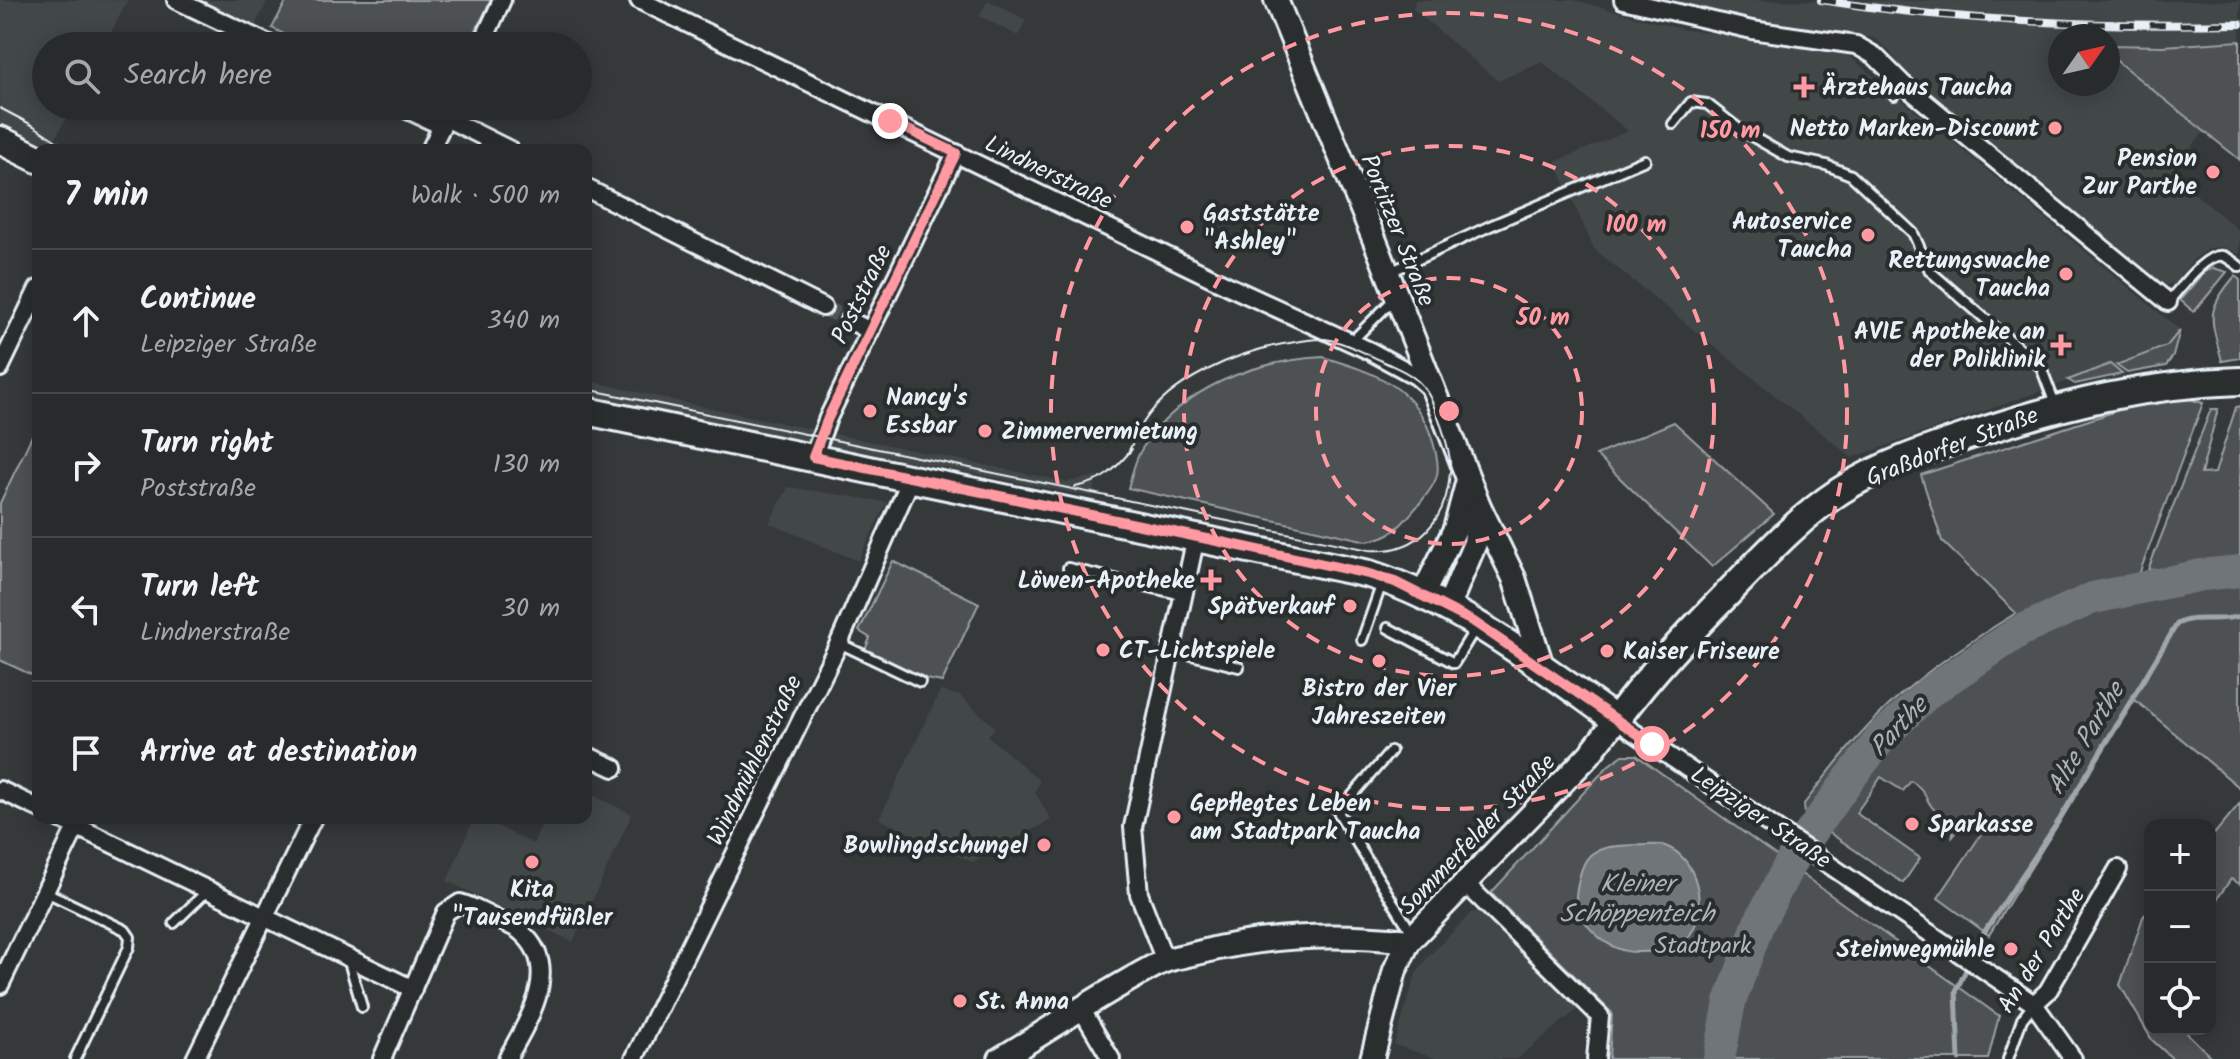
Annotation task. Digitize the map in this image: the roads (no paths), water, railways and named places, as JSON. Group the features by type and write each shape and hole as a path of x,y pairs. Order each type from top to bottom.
{"main road":[{"name":"Portitzer Straße","path":"1276,0 1468,480 1514,578 1543,669"},
{"path":"0,140 32,156"},
{"name":"Graßdorfer Straße","path":"1616,720 1649,676 1769,549 1797,523 1842,490 1914,455 2057,407 2149,388 2240,381"},
{"name":"Leipziger Straße","path":"592,412 1384,579 1423,594 1478,625 1616,720"},
{"path":"1423,594 1455,529 1468,480"},
{"path":"1448,607 1477,535 1479,506"},
{"name":"Sommerfelder Straße","path":"1000,1059 1165,961 1262,941 1321,937 1411,939 1595,749 1616,720"},
{"path":"1372,1059 1395,970 1411,939"}],"street":[{"path":"176,0 243,32"},
{"path":"487,32 502,0"},
{"name":"Lindnerstraße","path":"639,0 1239,291 1351,342 1416,376 1435,392"},
{"path":"1623,0 1752,30 1856,45 1875,56 1898,90 2168,302"},
{"path":"433,144 445,120"},
{"path":"452,120 498,144"},
{"name":"Poststraße","path":"813,457 828,418 956,153"},
{"path":"592,191 823,307"},
{"path":"0,368 32,301"},
{"path":"849,320 870,331"},
{"name":"Windmühlenstraße","path":"634,1059 839,643 911,479"},
{"path":"1165,961 1139,894 1133,827 1196,537"},
{"name":"Leipziger Straße","path":"1616,720 2034,1004 2073,1059"},
{"path":"592,758 614,768"},
{"path":"0,790 32,805"},
{"path":"0,985 77,824"},
{"path":"82,824 413,989"},
{"path":"195,1059 310,824"},
{"name":"An der Parthe","path":"2034,1004 2048,991 2118,869"},
{"path":"1465,883 1600,1016 1596,1059"},
{"path":"382,1059 446,912 454,905 465,904 520,930 536,953 540,985 534,1009 507,1059"},
{"path":"1082,1010 1111,1059"}],"lane":[{"path":"1673,124 1691,102 1707,104 1739,129 1788,157 1826,165 1851,175 1913,233 1930,271 2041,367 2057,407"},
{"path":"1387,274 1645,160"},
{"path":"2216,247 2240,267"},
{"path":"2168,302 2184,277 2212,257 2227,257"},
{"path":"1351,342 1396,297"},
{"path":"1068,568 1184,596"},
{"path":"1362,640 1384,579"},
{"path":"1388,628 1454,663 1478,625"},
{"path":"839,643 920,682"},
{"path":"1172,650 1239,667"},
{"path":"1391,751 1338,812 1411,939"},
{"path":"174,923 209,889"},
{"path":"45,891 125,930 130,937 129,947 75,1059"},
{"path":"348,956 362,1007"},
{"name":"An der Parthe","path":"2008,1059 2022,1019 2034,1004"}],"water":[{"name":"Kleiner Schöppenteich","path":"1658,845 1676,852 1692,872 1699,898 1695,924 1686,940 1674,947 1646,952 1618,948 1590,928 1578,908 1576,897 1582,868 1593,853 1603,849"}],"waterway":[{"name":"Parthe","path":"1719,1059 1730,1002 1758,925 1795,854 1882,737 1929,692 2020,631 2093,598 2202,575 2240,571"},
{"name":"Alte Parthe","path":"1959,1059 1956,991 1983,934 2058,822 2177,624 2240,616"}],"tunnel":[{"path":"823,307 849,320"}],"tram line":[{"path":"0,108 61,144"},
{"path":"592,390 1369,550 1402,546 1427,530 1443,505 1450,466 1439,419 1430,397 1419,382 1411,375 1361,351 1325,339 1283,344 1245,354 1187,381 1155,408 1143,423 1127,455"},
{"path":"1075,487 1108,474 1132,449"}],"railway":[{"path":"1821,0 1977,18 2135,25 2240,24"}],"place":[{"name":"Ärztehaus Taucha","path":"1804,87"},
{"name":"Netto Marken-Discount","path":"2055,128"},
{"name":"Pension Zur Parthe","path":"2213,172"},
{"name":"Gaststätte \"Ashley\"","path":"1187,227"},
{"name":"Autoservice Taucha","path":"1868,235"},
{"name":"Rettungswache Taucha","path":"2066,274"},
{"name":"AVIE Apotheke an der Poliklinik","path":"2061,345"},
{"name":"Nancy's Essbar","path":"870,411"},
{"name":"Zimmervermietung","path":"985,431"},
{"name":"Löwen-Apotheke","path":"1211,580"},
{"name":"Spätverkauf","path":"1350,606"},
{"name":"CT-Lichtspiele","path":"1103,650"},
{"name":"Kaiser Friseure","path":"1607,651"},
{"name":"Bistro der Vier Jahreszeiten","path":"1379,661"},
{"name":"Gepflegtes Leben am Stadtpark Taucha","path":"1174,817"},
{"name":"Sparkasse","path":"1912,824"},
{"name":"Bowlingdschungel","path":"1044,845"},
{"name":"Kita \"Tausendfüßler","path":"532,862"},
{"name":"Steinwegmühle","path":"2011,949"},
{"name":"St. Anna","path":"960,1001"}],"park label":[{"name":"Stadtpark","path":"1703,945"}]}
